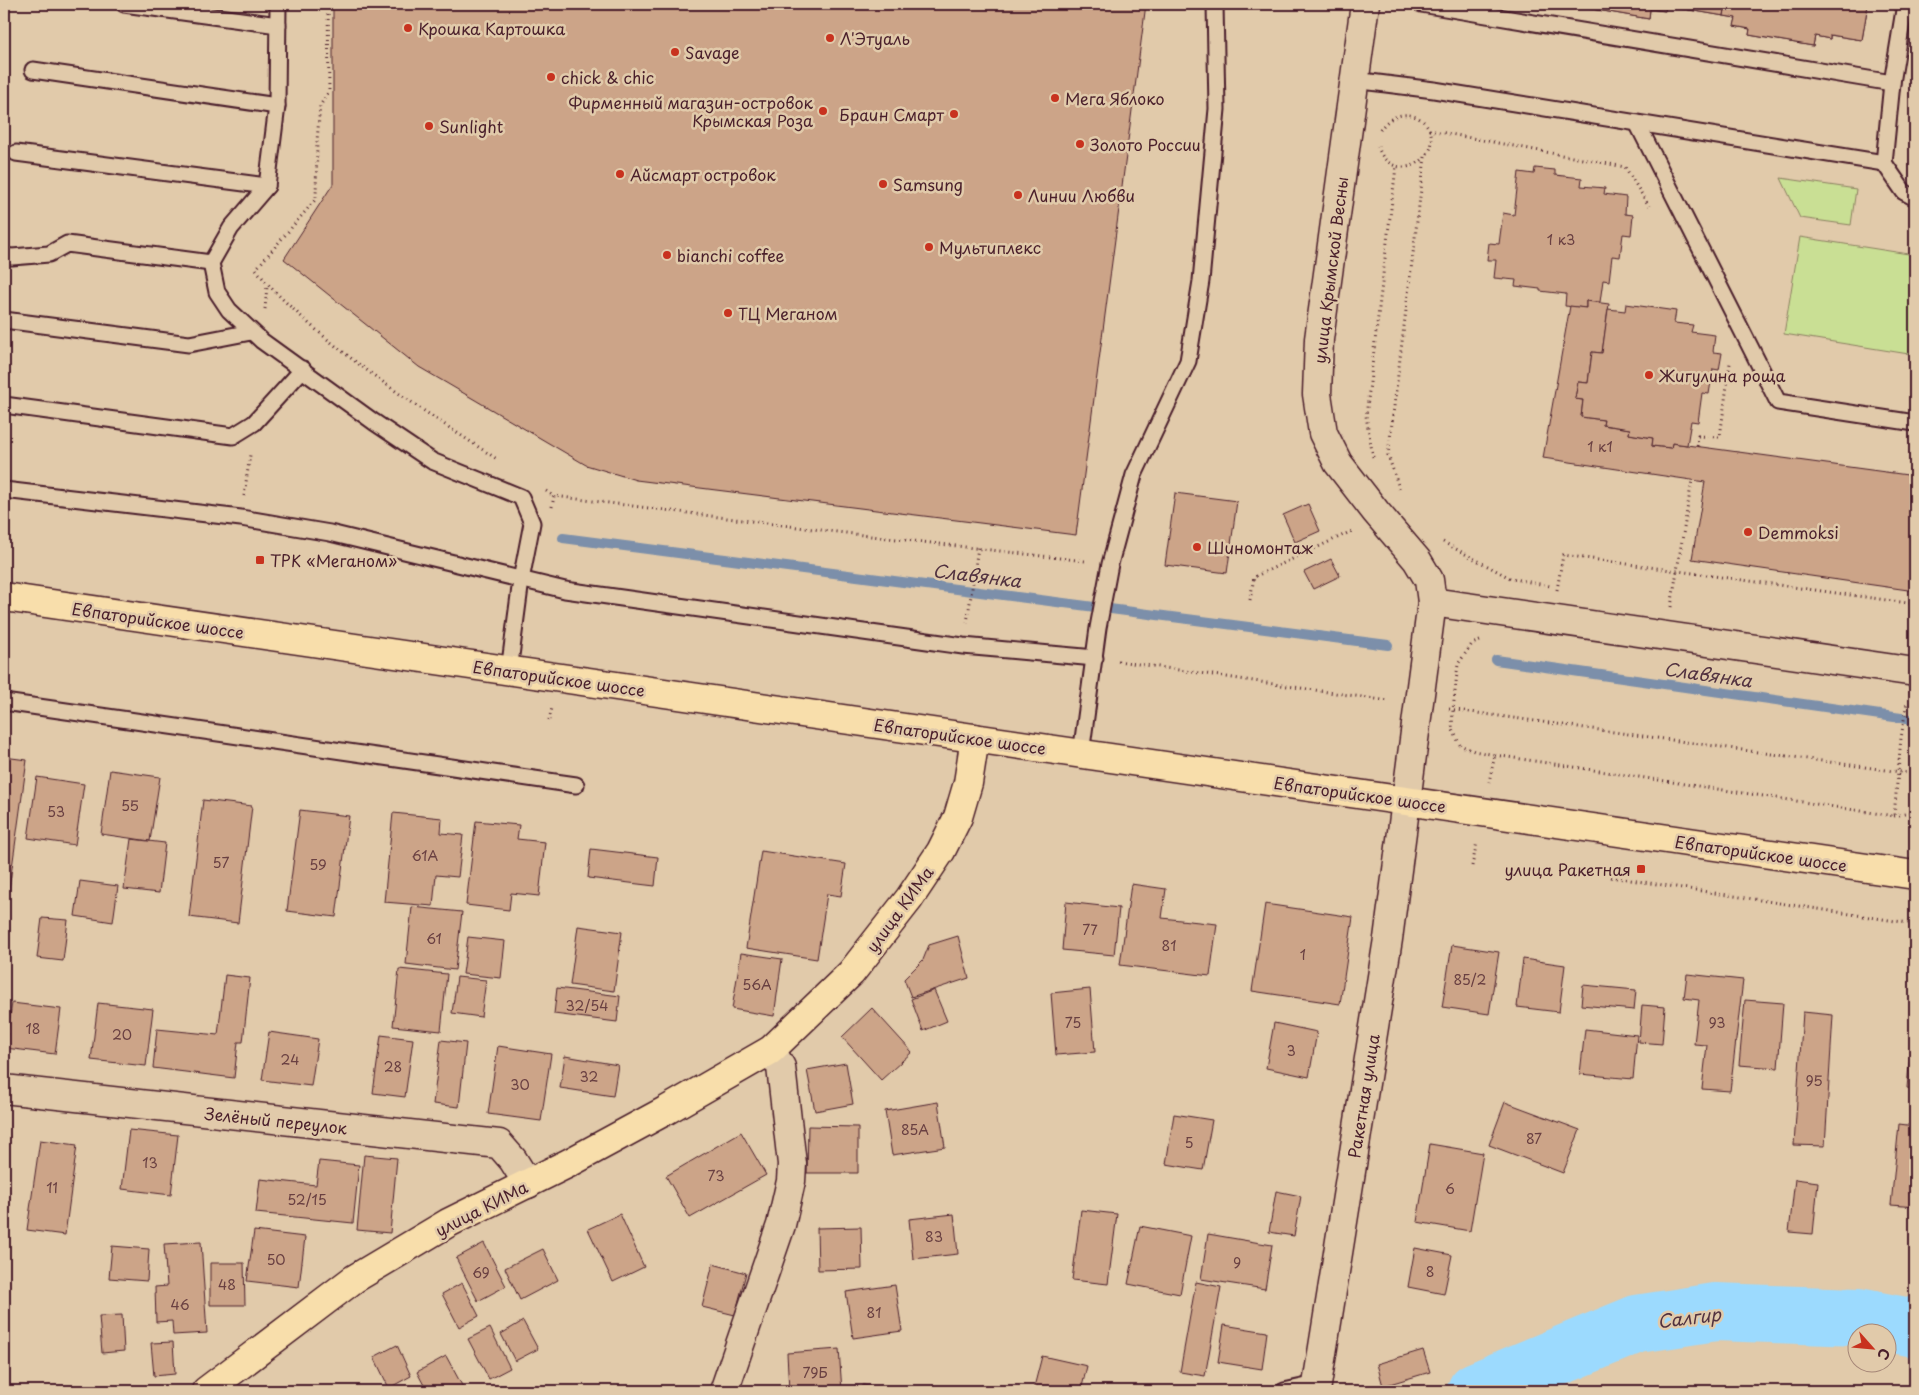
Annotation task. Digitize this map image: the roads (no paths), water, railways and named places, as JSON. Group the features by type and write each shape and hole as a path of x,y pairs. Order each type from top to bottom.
{"main road":[{"name":"Евпаторийское шоссе","path":"4,598 1915,875"},
{"name":"улица КИМа","path":"206,1391 354,1279 448,1223 528,1184 665,1111 771,1050 851,973 909,899 941,850 958,818 968,783 975,738"}],"street":[{"name":"улица Крымской Весны","path":"1365,4 1319,339 1317,394 1323,432 1338,463 1417,560 1429,580 1432,602 1405,801"},
{"path":"1432,602 1914,672"},
{"name":"Ракетная улица","path":"1316,1388 1388,939 1405,801"},
{"path":"724,1391 780,1225 791,1181 792,1164 781,1067 771,1050"},
{"name":"Зелёный переулок","path":"4,1089 499,1144 514,1160 528,1184"}],"lane":[{"path":"124,4 278,25"},
{"path":"278,4 277,106 267,186 231,228 211,264 217,292 229,310 251,332 374,422 432,461 521,497 532,523 509,671"},
{"path":"1081,754 1098,628 1110,564 1134,475 1188,361 1201,282 1217,109 1215,4"},
{"path":"1421,4 1892,83"},
{"path":"1905,4 1892,83 1884,163 1904,192 1915,198"},
{"path":"33,70 277,106"},
{"path":"1354,80 1434,90 1884,163"},
{"path":"1637,123 1778,402 1915,422"},
{"path":"16,153 267,186"},
{"path":"4,256 49,254 67,244 211,264"},
{"path":"4,320 189,344 251,332"},
{"path":"4,405 233,436 254,423 303,370"},
{"path":"4,490 241,518 330,533 565,590 963,646 1095,658"},
{"path":"4,702 576,786"},
{"path":"1284,1391 1316,1388"}],"water":[{"path":"1592,1317 1577,1368 1534,1391 1435,1391"}],"waterway":[{"name":"Славянка","path":"563,538 1388,645"},
{"name":"Славянка","path":"1496,660 1915,720"},
{"name":"Салгир","path":"1476,1391 1637,1324 1715,1312 1858,1317 1915,1328"}],"place":[{"name":"Крошка Картошка","path":"408,28"},
{"name":"Л'Этуаль","path":"830,38"},
{"name":"Savage","path":"675,52"},
{"name":"chick & chic","path":"551,77"},
{"name":"Мега Яблоко","path":"1055,98"},
{"name":"Фирменный магазин-островок Крымская Роза","path":"823,111"},
{"name":"Браин Смарт","path":"954,114"},
{"name":"Sunlight","path":"429,126"},
{"name":"Золото России","path":"1080,144"},
{"name":"Айсмарт островок","path":"620,174"},
{"name":"Samsung","path":"883,184"},
{"name":"Линии Любви","path":"1018,195"},
{"name":"Мультиплекс","path":"929,247"},
{"name":"bianchi coffee","path":"667,255"},
{"name":"ТЦ Меганом","path":"728,313"},
{"name":"Жигулина роща","path":"1649,375"},
{"name":"Demmoksi","path":"1748,532"},
{"name":"Шиномонтаж","path":"1197,547"},
{"name":"ТРК «Меганом»","path":"260,560"},
{"name":"улица Ракетная","path":"1641,869"}]}
